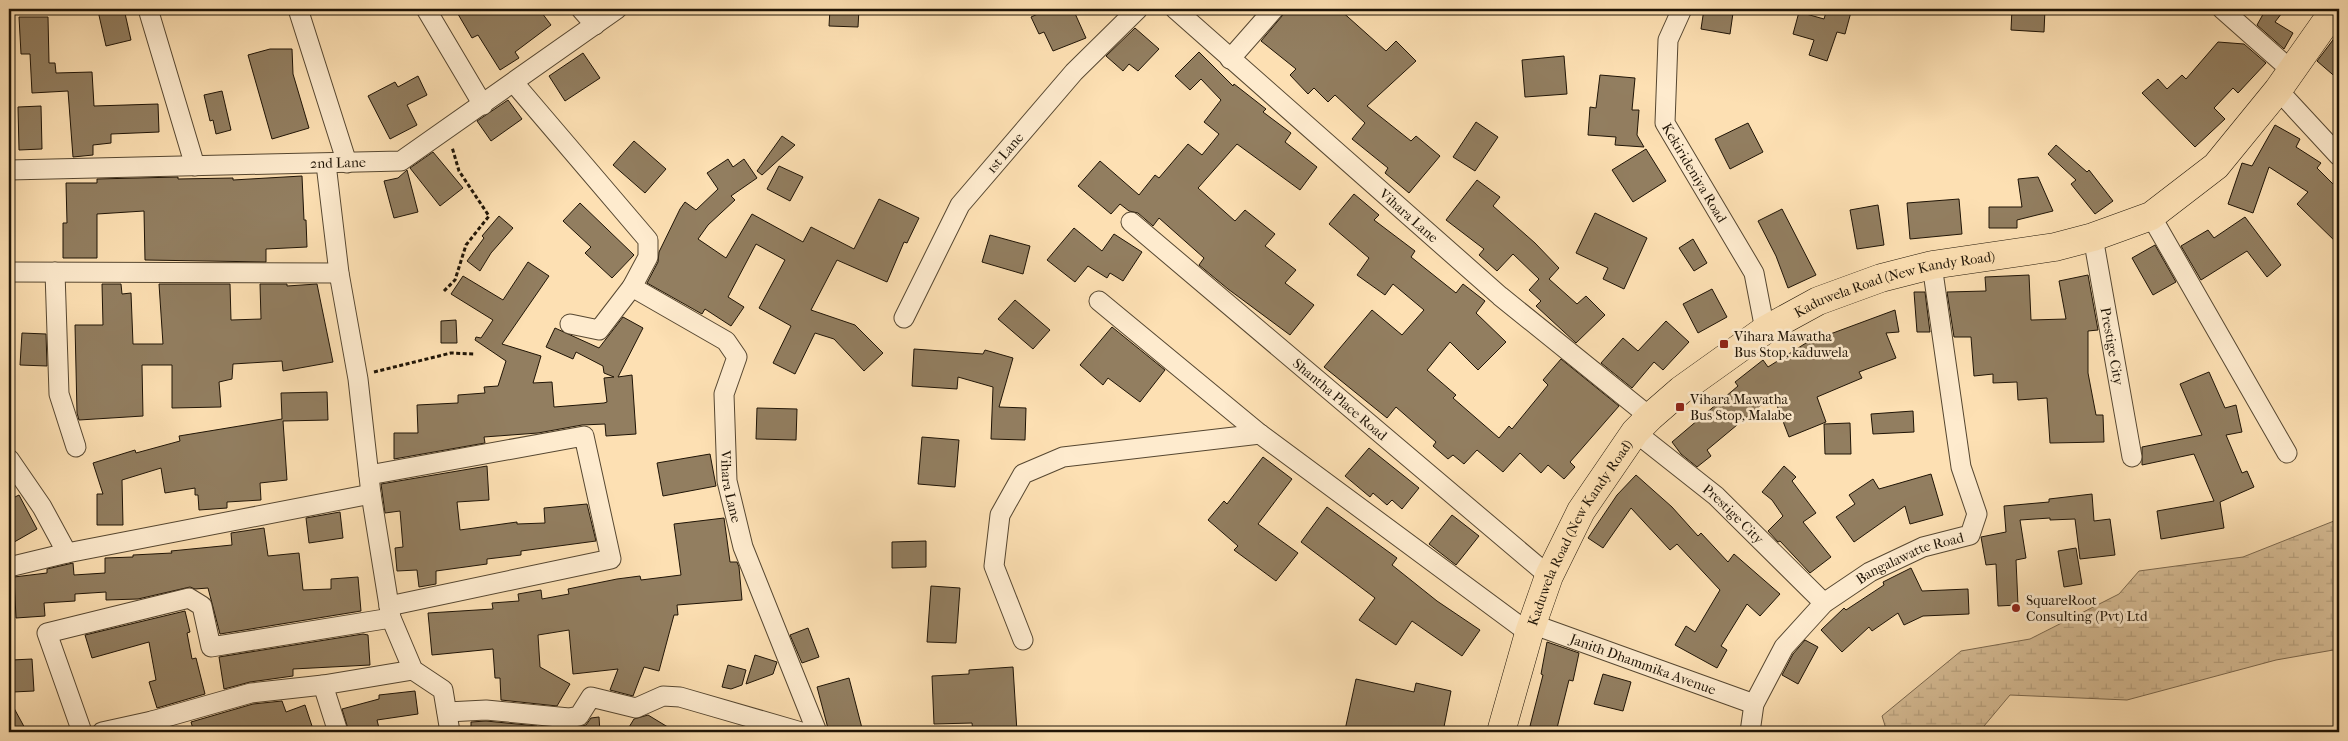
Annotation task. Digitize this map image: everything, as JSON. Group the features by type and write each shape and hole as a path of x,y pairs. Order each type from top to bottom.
{"main road":[{"name":"Kaduwela Road (New Kandy Road)","path":"1501,732 1531,628 1549,576 1581,511 1642,424 1681,390 1765,330 1818,301 1881,278 1932,265 2055,247 2093,237 2151,216 2216,166 2285,80 2335,9"}],"street":[{"path":"148,9 195,166"},
{"path":"298,9 347,163"},
{"path":"426,9 483,105"},
{"path":"581,9 595,25"},
{"name":"2nd Lane","path":"9,170 401,161 618,9"},
{"name":"1st Lane","path":"904,318 960,205 1074,72 1138,9"},
{"name":"Vihara Lane","path":"1174,9 1500,296 1642,424"},
{"path":"1230,59 1274,9"},
{"name":"Kekirideniya Road","path":"1682,9 1668,40 1665,123 1754,273 1765,330"},
{"path":"2222,9 2285,80 2339,156"},
{"path":"514,83 648,240 648,257 632,287 599,330 570,324"},
{"path":"326,164 339,273 358,379 370,485 390,612 413,670 442,690 450,732"},
{"path":"2151,216 2287,453"},
{"name":"Shantha Place Road","path":"1131,222 1549,576"},
{"name":"Prestige City","path":"2093,237 2132,457"},
{"name":"Bangalawatte Road","path":"1750,732 1754,704 1784,647 1824,603 1870,572 1922,547 1970,535 1977,514 1961,467 1932,265"},
{"path":"9,272 339,273"},
{"path":"55,272 59,394 76,447"},
{"name":"Vihara Lane","path":"632,287 726,341 737,357 724,394 727,481 743,547 817,732"},
{"name":"Janith Dhammika Avenue","path":"1099,301 1260,434 1531,628 1754,704"},
{"name":"Prestige City","path":"1642,424 1824,603"},
{"path":"1023,640 994,566 1000,515 1023,474 1063,457 1260,434"},
{"path":"9,567 584,436 612,559 390,612 211,647 202,606 189,598 47,633 82,732"},
{"path":"9,459 42,507 67,553"},
{"path":"102,732 154,726 251,693 323,685 413,670"},
{"path":"323,685 338,732"},
{"path":"447,712 486,710 570,718 579,716 591,697 636,708 663,696 680,697 801,732"}],"path":[{"path":"444,291 455,280 466,245 489,216 459,171 447,130"},
{"path":"358,379 386,368 451,352 475,354"}],"green space":[{"path":"2339,519 2339,649 2276,660 2127,700 2010,695 1979,732 1887,732 1882,716 1961,651 2030,639 2119,594 2139,571 2243,557"}],"building":[{"path":"124,9 131,40 106,46 98,11"},
{"path":"455,9 539,9 551,25 515,52 519,58 500,70 478,35 472,38"},
{"path":"830,9 859,9 858,27 829,26"},
{"path":"1049,9 1073,9 1086,38 1053,51 1044,32 1039,34 1031,17"},
{"path":"1285,9 1339,9 1386,51 1396,41 1416,61 1367,106 1411,141 1416,136 1440,156 1409,193 1385,173 1388,168 1352,139 1365,123 1335,95 1328,102 1314,88 1308,94 1290,75 1296,69 1261,41 1282,16"},
{"path":"1704,9 1733,13 1730,34 1701,29"},
{"path":"1827,9 1851,12 1845,34 1837,32 1827,61 1809,55 1814,40 1793,34 1799,12 1824,19"},
{"path":"2012,9 2045,9 2044,32 2011,30"},
{"path":"2266,9 2285,9 2275,22 2293,33 2284,49 2257,25"},
{"path":"19,17 48,17 49,63 55,63 56,73 92,72 94,106 158,104 159,132 111,134 111,143 93,145 93,155 73,157 68,91 32,93 30,54 21,54"},
{"path":"1135,28 1159,49 1138,71 1129,64 1123,71 1106,56"},
{"path":"2339,32 2339,80 2317,61"},
{"path":"2218,42 2244,44 2266,63 2238,93 2233,88 2214,108 2225,119 2195,147 2142,93 2158,79 2167,89 2182,75 2186,79"},
{"path":"270,49 292,49 293,74 309,128 272,139 248,55"},
{"path":"1199,52 1233,86 1234,84 1266,109 1263,112 1291,133 1285,142 1317,167 1300,190 1237,144 1198,188 1235,221 1245,210 1275,234 1265,246 1296,270 1285,283 1314,305 1290,335 1199,265 1204,258 1159,218 1153,226 1138,213 1129,211 1120,204 1111,214 1078,186 1100,161 1139,195 1155,175 1159,178 1188,144 1202,155 1219,134 1204,122 1221,100 1201,79 1190,90 1175,76"},
{"path":"583,53 600,78 565,101 549,76"},
{"path":"1564,56 1567,94 1525,97 1522,60"},
{"path":"1600,75 1635,78 1632,110 1639,110 1637,135 1644,147 1615,145 1616,137 1588,135 1590,107 1596,108"},
{"path":"418,76 427,95 407,105 417,125 390,139 368,96 395,82 398,87"},
{"path":"222,91 231,130 216,134 213,120 210,121 204,95"},
{"path":"508,100 522,119 491,141 477,121"},
{"path":"41,106 42,149 19,150 18,107"},
{"path":"1476,122 1498,137 1475,171 1453,157"},
{"path":"1748,123 1763,152 1730,169 1715,139"},
{"path":"2275,125 2300,139 2296,147 2321,163 2317,168 2339,190 2339,245 2297,204 2308,192 2269,167 2253,213 2228,204 2242,163 2252,166"},
{"path":"782,136 795,145 762,175 757,171"},
{"path":"634,141 666,169 645,193 613,165"},
{"path":"2056,145 2087,172 2089,170 2113,201 2095,214 2071,184 2076,180 2048,154"},
{"path":"1646,149 1666,181 1633,202 1612,170"},
{"path":"433,152 463,188 440,206 410,168"},
{"path":"728,159 733,167 744,159 757,178 731,196 735,200 708,225 698,239 726,258 752,214 803,242 811,227 854,249 879,199 919,218 907,243 904,242 887,282 837,260 811,310 855,325 883,353 864,371 834,339 815,333 795,374 773,363 791,326 759,308 785,260 756,244 728,297 744,307 731,326 705,309 702,314 647,283 658,262 659,252 680,209 685,202 696,210 718,189 707,173"},
{"path":"779,166 803,177 790,201 767,189"},
{"path":"407,170 418,212 394,218 384,181 398,178"},
{"path":"302,176 307,247 266,249 266,262 145,260 144,211 97,214 97,258 63,258 63,223 67,223 66,183 97,183 97,179 178,177 178,179 233,178 233,180"},
{"path":"2038,177 2053,211 2017,220 2017,228 1989,228 1989,207 2022,207 2018,179"},
{"path":"1477,180 1500,197 1493,206 1535,243 1559,268 1549,279 1577,304 1586,296 1605,315 1576,343 1536,306 1541,301 1529,290 1539,279 1513,254 1497,271 1479,255 1484,249 1446,220"},
{"path":"1354,194 1379,215 1374,220 1415,251 1411,257 1456,293 1463,284 1485,301 1476,313 1506,342 1478,370 1450,342 1427,370 1456,395 1453,398 1499,438 1509,426 1512,429 1548,385 1543,380 1561,359 1619,406 1570,462 1575,467 1564,479 1548,465 1541,473 1520,453 1503,472 1477,450 1464,464 1453,455 1448,459 1433,446 1436,442 1396,407 1387,418 1324,367 1372,310 1402,335 1424,310 1393,284 1385,295 1357,275 1369,258 1329,224"},
{"path":"1959,199 1962,234 1910,239 1907,203"},
{"path":"580,203 634,255 612,278 585,253 591,247 563,221"},
{"path":"1878,205 1884,245 1857,249 1850,210"},
{"path":"1782,209 1816,275 1788,288 1776,256 1758,221"},
{"path":"1595,213 1647,238 1624,289 1603,279 1608,268 1576,253"},
{"path":"499,216 513,228 491,253 480,271 467,261 484,238 482,236"},
{"path":"2245,217 2281,265 2267,277 2247,251 2201,280 2181,246 2208,230 2214,238"},
{"path":"1074,228 1102,251 1114,234 1142,252 1123,281 1110,273 1107,278 1088,266 1075,282 1047,260"},
{"path":"990,235 1030,246 1023,274 982,262"},
{"path":"1693,239 1707,263 1694,271 1679,248"},
{"path":"2155,245 2176,282 2153,295 2132,258"},
{"path":"528,262 549,276 502,344 541,356 533,383 552,382 554,407 604,403 607,402 604,378 614,377 604,373 603,366 576,352 573,359 546,347 555,328 599,348 623,317 643,328 618,377 632,375 636,434 606,436 605,424 582,425 538,433 484,437 485,443 394,459 394,433 418,433 417,405 458,403 458,395 485,393 484,387 498,386 506,361 475,340 476,337 481,338 493,320 451,294 463,276 503,300"},
{"path":"2029,275 2031,320 2066,319 2059,281 2088,275 2098,330 2088,331 2088,373 2096,415 2103,415 2104,442 2050,443 2047,398 2018,400 2017,382 1993,383 1993,374 1974,376 1971,337 1954,337 1947,292 1986,291 1985,277"},
{"path":"102,284 121,284 122,294 131,293 133,344 163,344 159,284 230,284 231,320 261,319 260,284 287,284 287,286 317,284 333,362 283,371 282,361 233,364 232,379 219,382 221,407 172,408 172,365 142,365 143,416 79,420 77,413 75,325 103,325"},
{"path":"1712,289 1727,317 1698,333 1683,304"},
{"path":"1914,292 1925,292 1930,332 1917,332"},
{"path":"1015,300 1050,330 1033,349 998,319"},
{"path":"1895,310 1899,332 1886,333 1896,358 1859,372 1862,378 1817,397 1826,422 1789,437 1773,395 1707,450 1711,456 1697,467 1681,454 1672,442 1738,386 1735,382 1763,360 1768,367 1806,343"},
{"path":"456,320 457,343 441,343 441,321"},
{"path":"1666,321 1689,342 1663,370 1654,362 1632,388 1601,363 1623,338 1638,351"},
{"path":"1112,327 1165,370 1140,402 1108,378 1103,385 1080,365"},
{"path":"22,333 46,334 47,366 20,365"},
{"path":"914,349 983,354 985,350 1013,358 999,407 1026,408 1025,440 991,439 993,387 958,377 957,389 912,386"},
{"path":"2209,372 2225,408 2236,405 2242,432 2226,435 2242,473 2247,471 2254,487 2220,502 2224,528 2161,539 2157,511 2214,501 2194,454 2142,465 2142,447 2202,435 2180,384"},
{"path":"327,392 328,420 283,421 287,480 260,483 261,500 227,502 227,508 199,510 198,495 195,495 195,488 165,493 161,468 122,480 123,525 97,525 97,494 103,494 93,463 135,450 136,453 180,441 179,436 282,419 281,393"},
{"path":"757,408 797,409 796,440 756,439"},
{"path":"1913,411 1914,432 1873,434 1871,414"},
{"path":"1850,423 1851,454 1825,454 1824,424"},
{"path":"922,437 959,440 955,487 918,484"},
{"path":"1369,448 1419,488 1402,509 1392,500 1387,505 1373,493 1370,497 1345,476"},
{"path":"710,454 716,486 663,496 657,463"},
{"path":"1263,457 1292,479 1258,524 1298,553 1276,581 1234,550 1238,546 1208,520 1224,501 1227,504"},
{"path":"487,466 489,500 457,502 460,530 517,522 517,524 545,523 544,508 587,504 596,541 521,551 521,555 487,559 487,564 436,571 436,584 419,587 417,570 397,571 395,548 403,547 400,511 385,513 381,484"},
{"path":"1784,466 1796,477 1792,481 1816,513 1803,522 1831,557 1810,573 1768,531 1783,516 1772,500 1762,492"},
{"path":"1931,474 1943,515 1910,524 1905,506 1854,542 1836,517 1855,504 1849,495 1873,479 1879,489"},
{"path":"1636,475 1672,507 1698,536 1701,533 1728,562 1734,554 1780,594 1760,616 1747,604 1721,646 1727,650 1717,668 1675,645 1686,626 1695,632 1720,590 1677,544 1670,550 1631,508 1603,548 1588,538 1617,495"},
{"path":"2092,494 2094,521 2110,519 2115,555 2080,559 2075,519 2020,520 2026,558 2016,560 2018,605 1998,606 1996,564 1986,565 1981,537 2006,532 2004,506 2049,502 2049,499"},
{"path":"19,495 37,529 9,545 9,500"},
{"path":"1327,507 1397,558 1392,565 1437,601 1480,630 1462,656 1412,621 1396,645 1359,620 1375,598 1301,542"},
{"path":"340,512 343,538 309,543 306,518"},
{"path":"1452,515 1479,536 1456,565 1429,544"},
{"path":"724,518 730,562 737,562 739,567 742,600 677,605 678,615 674,615 659,671 644,667 633,696 610,690 618,669 573,674 569,630 538,635 540,667 570,684 557,706 501,700 500,678 495,678 493,649 432,655 428,613 493,609 492,603 519,601 518,594 541,590 542,599 569,594 568,589 617,579 640,576 641,580 681,575 674,524"},
{"path":"264,528 268,556 299,553 303,590 331,589 331,579 358,577 361,611 220,634 208,588 195,589 190,587 138,599 106,600 106,592 75,594 75,601 44,603 45,616 16,618 14,577 47,573 47,569 73,563 74,575 105,573 105,558 133,557 133,555 172,553 171,551 232,545 231,533"},
{"path":"926,541 926,567 892,568 892,542"},
{"path":"2076,548 2082,584 2064,587 2058,551"},
{"path":"1911,568 1922,591 1968,589 1969,614 1923,616 1904,625 1898,613 1872,631 1869,627 1842,652 1821,630 1844,608 1846,610 1884,585 1883,582"},
{"path":"931,586 960,588 956,643 927,642"},
{"path":"185,611 190,632 187,633 192,659 196,658 205,694 157,708 149,682 156,680 149,642 92,658 85,635"},
{"path":"808,628 819,657 802,663 790,635"},
{"path":"363,634 368,635 370,665 293,669 293,676 250,682 224,689 219,657"},
{"path":"1805,640 1818,647 1798,684 1782,675 1793,654"},
{"path":"1547,642 1579,653 1573,681 1569,680 1556,732 1530,726 1543,675 1541,674"},
{"path":"755,655 777,662 773,674 746,684"},
{"path":"32,659 34,691 13,692 12,660"},
{"path":"728,665 746,670 742,685 731,689 722,687"},
{"path":"1013,667 1017,732 973,732 972,723 934,724 932,676 969,674 969,670"},
{"path":"1603,674 1631,682 1623,711 1594,704"},
{"path":"849,678 863,732 829,732 817,687"},
{"path":"1356,679 1414,692 1416,683 1451,691 1443,732 1356,732 1345,730"},
{"path":"415,691 418,714 377,720 380,732 349,732 342,709 379,699 379,695"},
{"path":"9,699 27,732 9,732"},
{"path":"282,701 286,712 305,705 314,732 194,732 191,722 253,704"},
{"path":"648,715 676,732 626,732 634,719"},
{"path":"599,717 600,732 570,732 570,729 586,725 591,718"},
{"path":"486,721 537,726 538,732 471,732 471,722"}],"place":[{"name":"Vihara Mawatha Bus Stop, kaduwela","path":"1724,344"},
{"name":"Vihara Mawatha Bus Stop, Malabe","path":"1680,407"},
{"name":"SquareRoot Consulting (Pvt) Ltd","path":"2016,608"}]}
